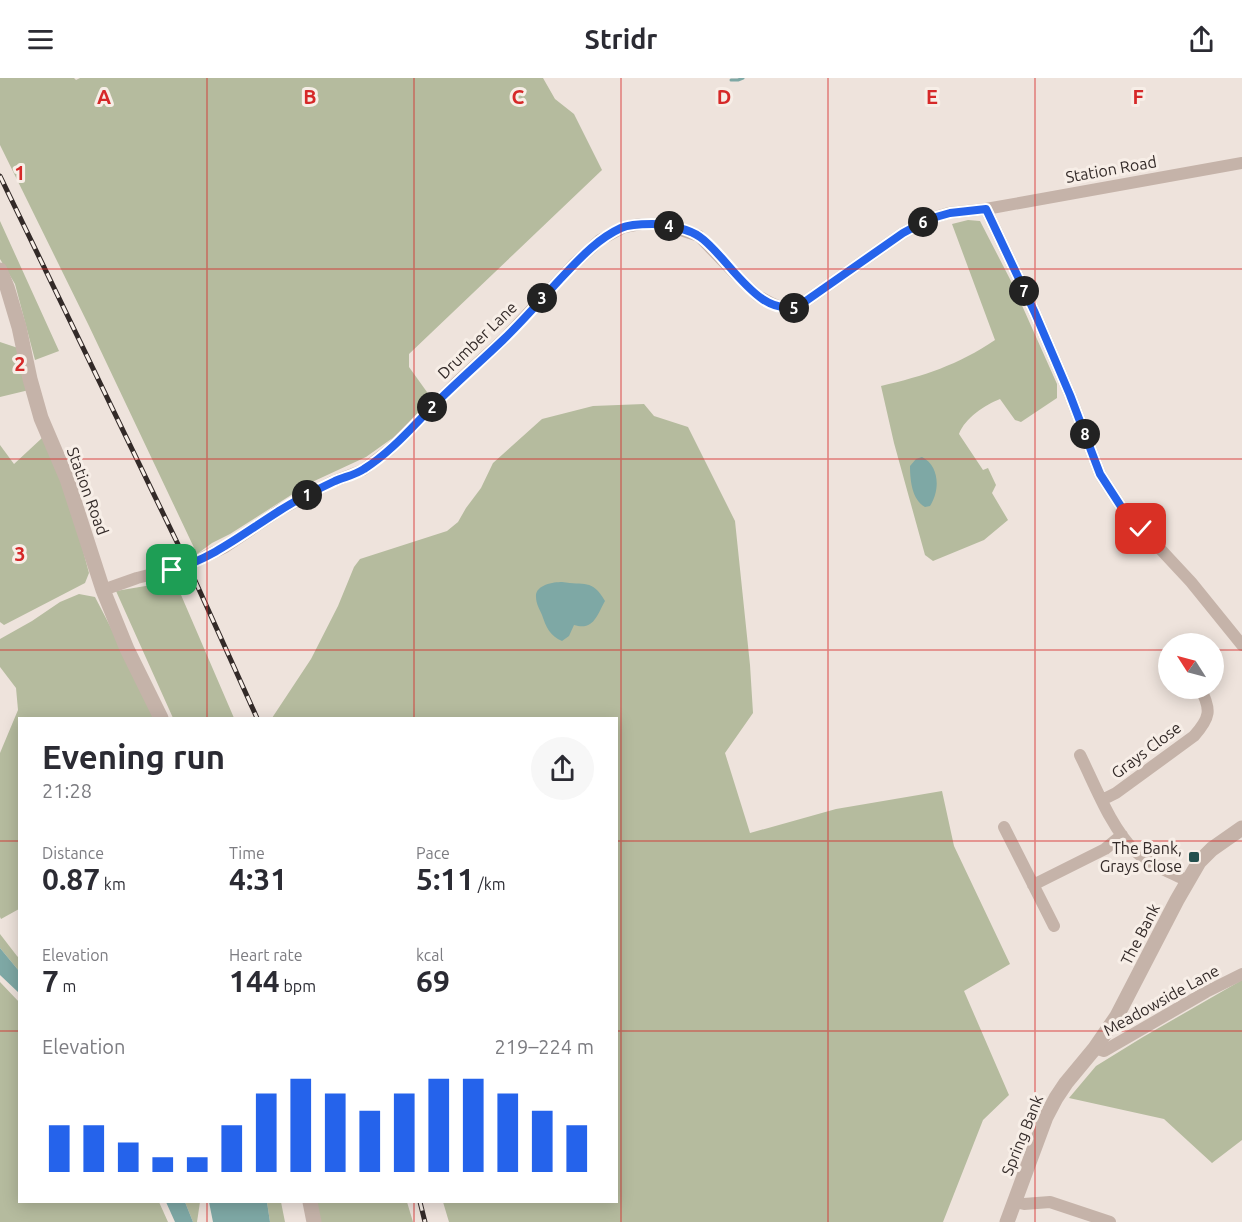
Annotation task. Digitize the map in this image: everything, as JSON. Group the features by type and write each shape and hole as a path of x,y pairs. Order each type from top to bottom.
{"street":[{"name":"Station Road","path":"986,209 1242,163"},
{"name":"Drumber Lane","path":"103,590 137,578 188,565 225,547 280,510 332,482 363,470 389,450 504,339 574,264 600,240 624,226 662,224 699,236 758,296 783,308 794,308 903,233 929,219 950,213 986,209"},
{"path":"986,209 1066,385 1100,474 1122,508 1191,582 1242,645"},
{"name":"Station Road","path":"0,270 19,327 41,418 67,478 103,590 127,649 161,717"},
{"name":"Grays Close","path":"1102,800 1116,793 1194,736 1206,721 1208,706 1205,699"},
{"name":"Grays Close","path":"1080,755 1110,816 1135,851 1188,881"},
{"path":"1004,827 1054,926"},
{"name":"The Bank","path":"1080,1067 1117,1016 1199,862 1212,849 1242,828"},
{"path":"1033,885 1105,849 1122,835"},
{"name":"Meadowside Lane","path":"1095,1048 1104,1051 1206,992 1242,974"},
{"name":"Spring Bank","path":"1007,1222 1046,1117 1066,1083 1080,1067"},
{"path":"1015,1202 1024,1204 1050,1202 1110,1222"},
{"path":"310,1203 314,1222"}],"green space":[{"path":"0,78 74,78 76,80 80,78 543,78 555,99 574,114 602,170 409,354 409,367 432,399 394,437 366,457 310,483 197,554 0,145"},
{"path":"968,220 980,221 1012,283 1057,384 1057,398 1021,422 1015,420 1000,399 982,408 962,428 959,434 983,470 988,468 996,485 992,493 1008,520 984,540 933,561 925,555 881,386 940,369 995,340 952,224"},
{"path":"0,221 59,351 35,360 15,284 0,259"},
{"path":"0,342 18,348 29,390 0,397"},
{"path":"644,404 654,416 688,427 735,521 753,713 725,753 750,833 836,809 942,791 954,846 1010,964 964,991 1009,1095 983,1120 943,1222 449,1222 443,1203 618,1203 618,717 273,717 311,659 338,606 354,567 360,559 447,531 458,522 481,488 493,463 542,419 593,406"},
{"path":"42,438 67,490 89,573 85,583 4,625 0,622 0,445 14,464"},
{"path":"175,581 234,717 173,717 116,591"},
{"path":"79,594 95,597 156,717 18,717 18,910 1,919 0,753 18,710 16,688 0,667 0,639 60,602"},
{"path":"0,934 18,957 18,970 0,948"},
{"path":"1242,980 1242,1140 1212,1163 1164,1119 1069,1098 1096,1066"},
{"path":"0,982 18,1001 18,1203 159,1203 168,1222 0,1222"},
{"path":"185,1203 200,1203 197,1222 193,1222"},
{"path":"267,1203 281,1203 285,1222 270,1222"},
{"path":"316,1203 407,1203 413,1222 320,1222"}],"water":[{"path":"922,457 932,466 937,486 930,506 925,507 917,500 911,483 910,471 910,466 916,459"},
{"path":"562,582 587,584 596,589 605,601 590,624 574,625 569,636 562,641 554,637 547,627 537,604 536,593 541,587"},
{"path":"0,948 18,970 18,992 0,975"},
{"path":"166,1203 185,1203 193,1222 175,1222"},
{"path":"209,1203 267,1203 270,1222 213,1222"}],"waterway":[{"path":"731,80 743,78"}],"railway":[{"path":"0,176 188,565 257,717"},
{"path":"420,1203 425,1222"}],"place":[{"name":"The Bank, Grays Close","path":"1194,857"}],"route":[{"path":"172,570 225,547 280,510 332,482 363,470 389,450 504,339 574,264 600,240 624,226 662,224 699,236 758,296 783,308 794,308 903,233 929,219 950,213 986,209 1035,313 1100,474 1122,508 1141,529"}]}
